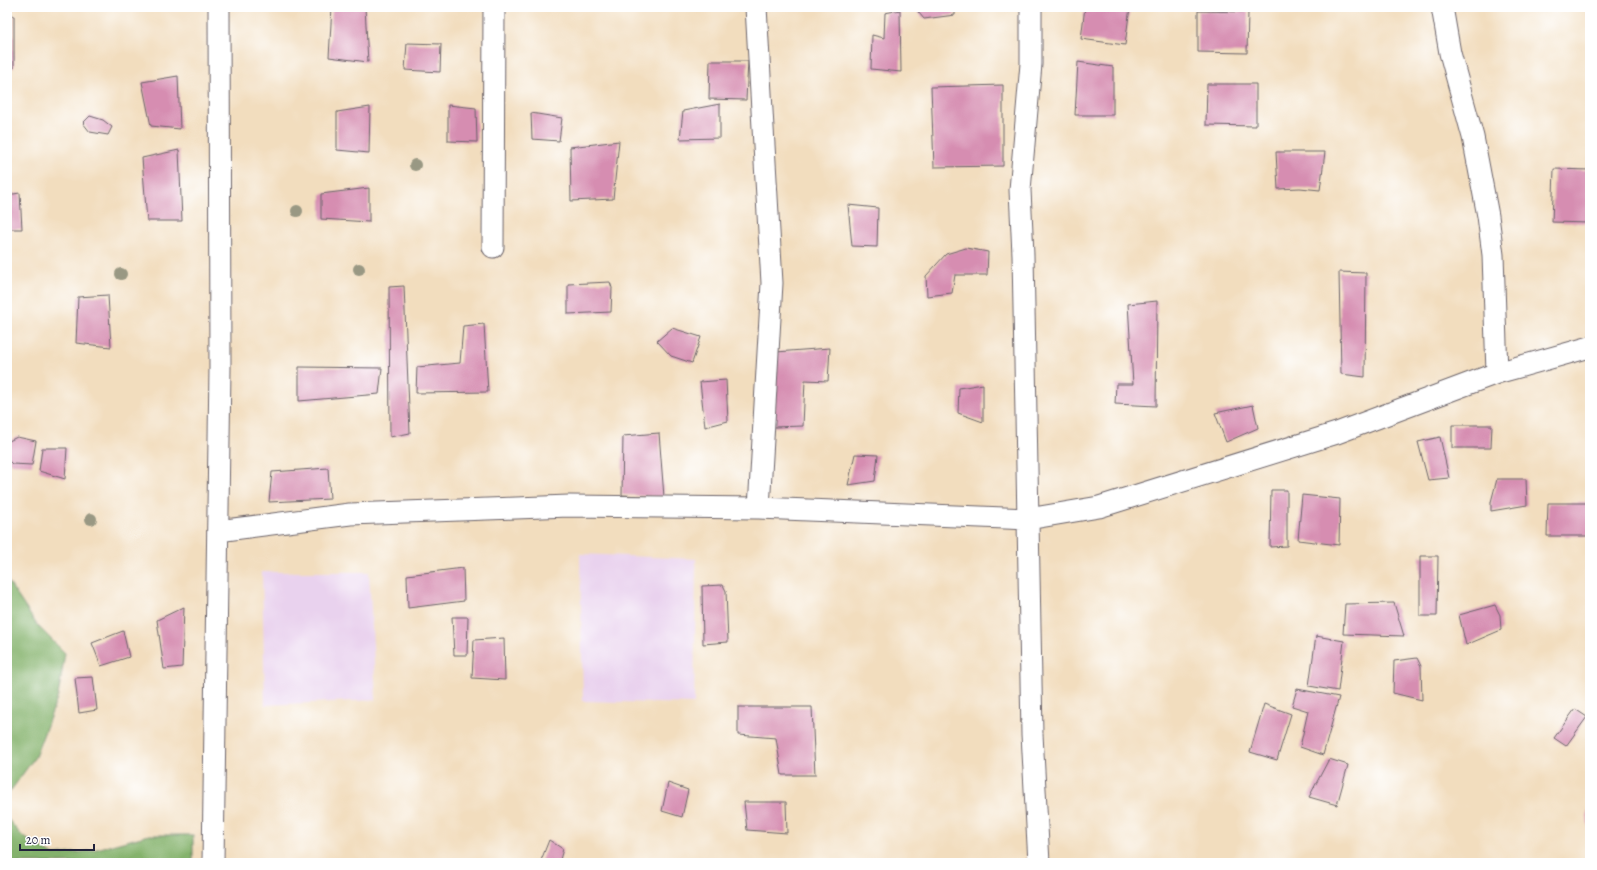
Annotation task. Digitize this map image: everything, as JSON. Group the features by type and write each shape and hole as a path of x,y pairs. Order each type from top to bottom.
{"street":[{"path":"213,863 220,368 219,7"},
{"path":"494,7 494,248"},
{"path":"756,7 772,283 759,508"},
{"path":"1032,7 1032,64 1020,190 1023,255 1032,734 1039,863"},
{"path":"1442,7 1450,53 1473,137 1488,216 1493,255 1497,373"},
{"path":"218,531 350,514 569,506 759,508 1028,519 1099,507 1188,480 1337,433 1497,373 1590,347"}],"shaded area":[{"path":"580,554 696,559 694,704 583,701"},
{"path":"262,572 369,572 376,700 265,705"}],"green space":[{"path":"7,580 37,625 65,653 58,696 35,757 7,796"},
{"path":"7,818 22,836 54,855 89,851 149,835 193,835 193,863 7,863"}],"building":[{"path":"332,7 365,7 368,62 329,57"},
{"path":"914,7 955,7 955,15 924,19"},
{"path":"1085,7 1130,7 1125,45 1081,39"},
{"path":"900,10 901,72 871,69 872,35 884,38 885,13"},
{"path":"1198,11 1248,12 1247,53 1198,52"},
{"path":"7,15 14,16 14,68 7,68"},
{"path":"407,43 441,44 440,72 405,70"},
{"path":"710,61 748,61 746,100 709,99"},
{"path":"1078,62 1113,67 1113,115 1075,115"},
{"path":"178,76 180,129 151,126 142,82"},
{"path":"1207,84 1256,84 1256,126 1206,125"},
{"path":"1003,85 1003,166 934,167 931,87"},
{"path":"720,104 720,138 680,139 683,111"},
{"path":"448,105 476,108 477,142 448,141"},
{"path":"370,107 369,153 337,150 337,112"},
{"path":"531,113 562,118 559,141 532,139"},
{"path":"90,116 103,120 112,127 108,135 90,132 83,123"},
{"path":"619,141 613,199 571,201 570,147"},
{"path":"179,150 182,221 147,221 142,158"},
{"path":"1276,152 1325,152 1320,190 1300,188 1278,189"},
{"path":"1554,169 1590,170 1589,223 1552,222"},
{"path":"369,188 369,222 321,219 321,194"},
{"path":"20,193 22,229 7,229 7,195"},
{"path":"848,205 878,208 877,247 852,246"},
{"path":"966,248 988,252 987,275 955,275 952,293 927,296 926,276 946,254"},
{"path":"1339,272 1366,273 1365,377 1341,374"},
{"path":"610,282 612,288 611,312 568,314 568,284"},
{"path":"404,286 410,433 390,437 389,287"},
{"path":"108,295 111,347 76,343 78,297"},
{"path":"1157,301 1156,406 1115,404 1116,384 1133,384 1128,304"},
{"path":"484,324 488,392 416,393 417,367 460,363 463,326"},
{"path":"672,328 701,337 692,363 671,356 657,341"},
{"path":"830,348 828,381 805,380 803,426 774,427 776,352"},
{"path":"299,367 382,368 379,394 299,401"},
{"path":"726,380 728,421 705,427 700,382"},
{"path":"983,384 983,422 958,413 959,388"},
{"path":"1253,405 1258,428 1226,442 1215,413"},
{"path":"1452,425 1492,425 1491,448 1452,448"},
{"path":"659,433 664,497 622,495 623,436"},
{"path":"17,437 36,441 32,465 12,464 7,459 7,442"},
{"path":"1440,437 1449,478 1428,480 1418,442"},
{"path":"42,448 67,448 65,479 39,471"},
{"path":"855,454 878,455 875,481 848,485"},
{"path":"328,468 330,499 269,502 272,472"},
{"path":"1497,479 1526,479 1527,505 1491,511 1491,502"},
{"path":"1271,490 1287,490 1287,546 1270,547"},
{"path":"1302,495 1340,499 1339,545 1298,540"},
{"path":"1548,503 1590,503 1590,536 1547,536"},
{"path":"1420,556 1438,556 1437,616 1420,616"},
{"path":"463,568 464,601 408,608 407,575"},
{"path":"723,585 726,591 728,642 703,644 702,586"},
{"path":"1394,603 1404,636 1343,634 1345,604"},
{"path":"1495,605 1500,615 1501,630 1466,645 1459,615"},
{"path":"184,607 182,667 164,669 157,620"},
{"path":"452,617 468,617 467,655 454,655"},
{"path":"123,631 129,657 101,666 92,643"},
{"path":"1316,636 1344,641 1338,691 1309,686"},
{"path":"504,638 505,680 472,678 474,640"},
{"path":"1417,658 1421,666 1422,700 1393,693 1394,661"},
{"path":"93,677 97,710 79,713 75,678"},
{"path":"1297,689 1339,697 1323,755 1300,747 1308,711 1292,706"},
{"path":"1264,704 1291,714 1277,760 1250,752"},
{"path":"738,707 812,707 815,775 782,775 776,738 738,735"},
{"path":"1575,709 1587,717 1566,746 1554,738"},
{"path":"1329,759 1348,765 1337,805 1309,797"},
{"path":"668,783 688,790 682,817 662,811"},
{"path":"744,802 786,802 787,833 747,830"},
{"path":"1587,812 1590,812 1590,840 1589,840"},
{"path":"549,840 563,849 559,863 540,863"}]}
